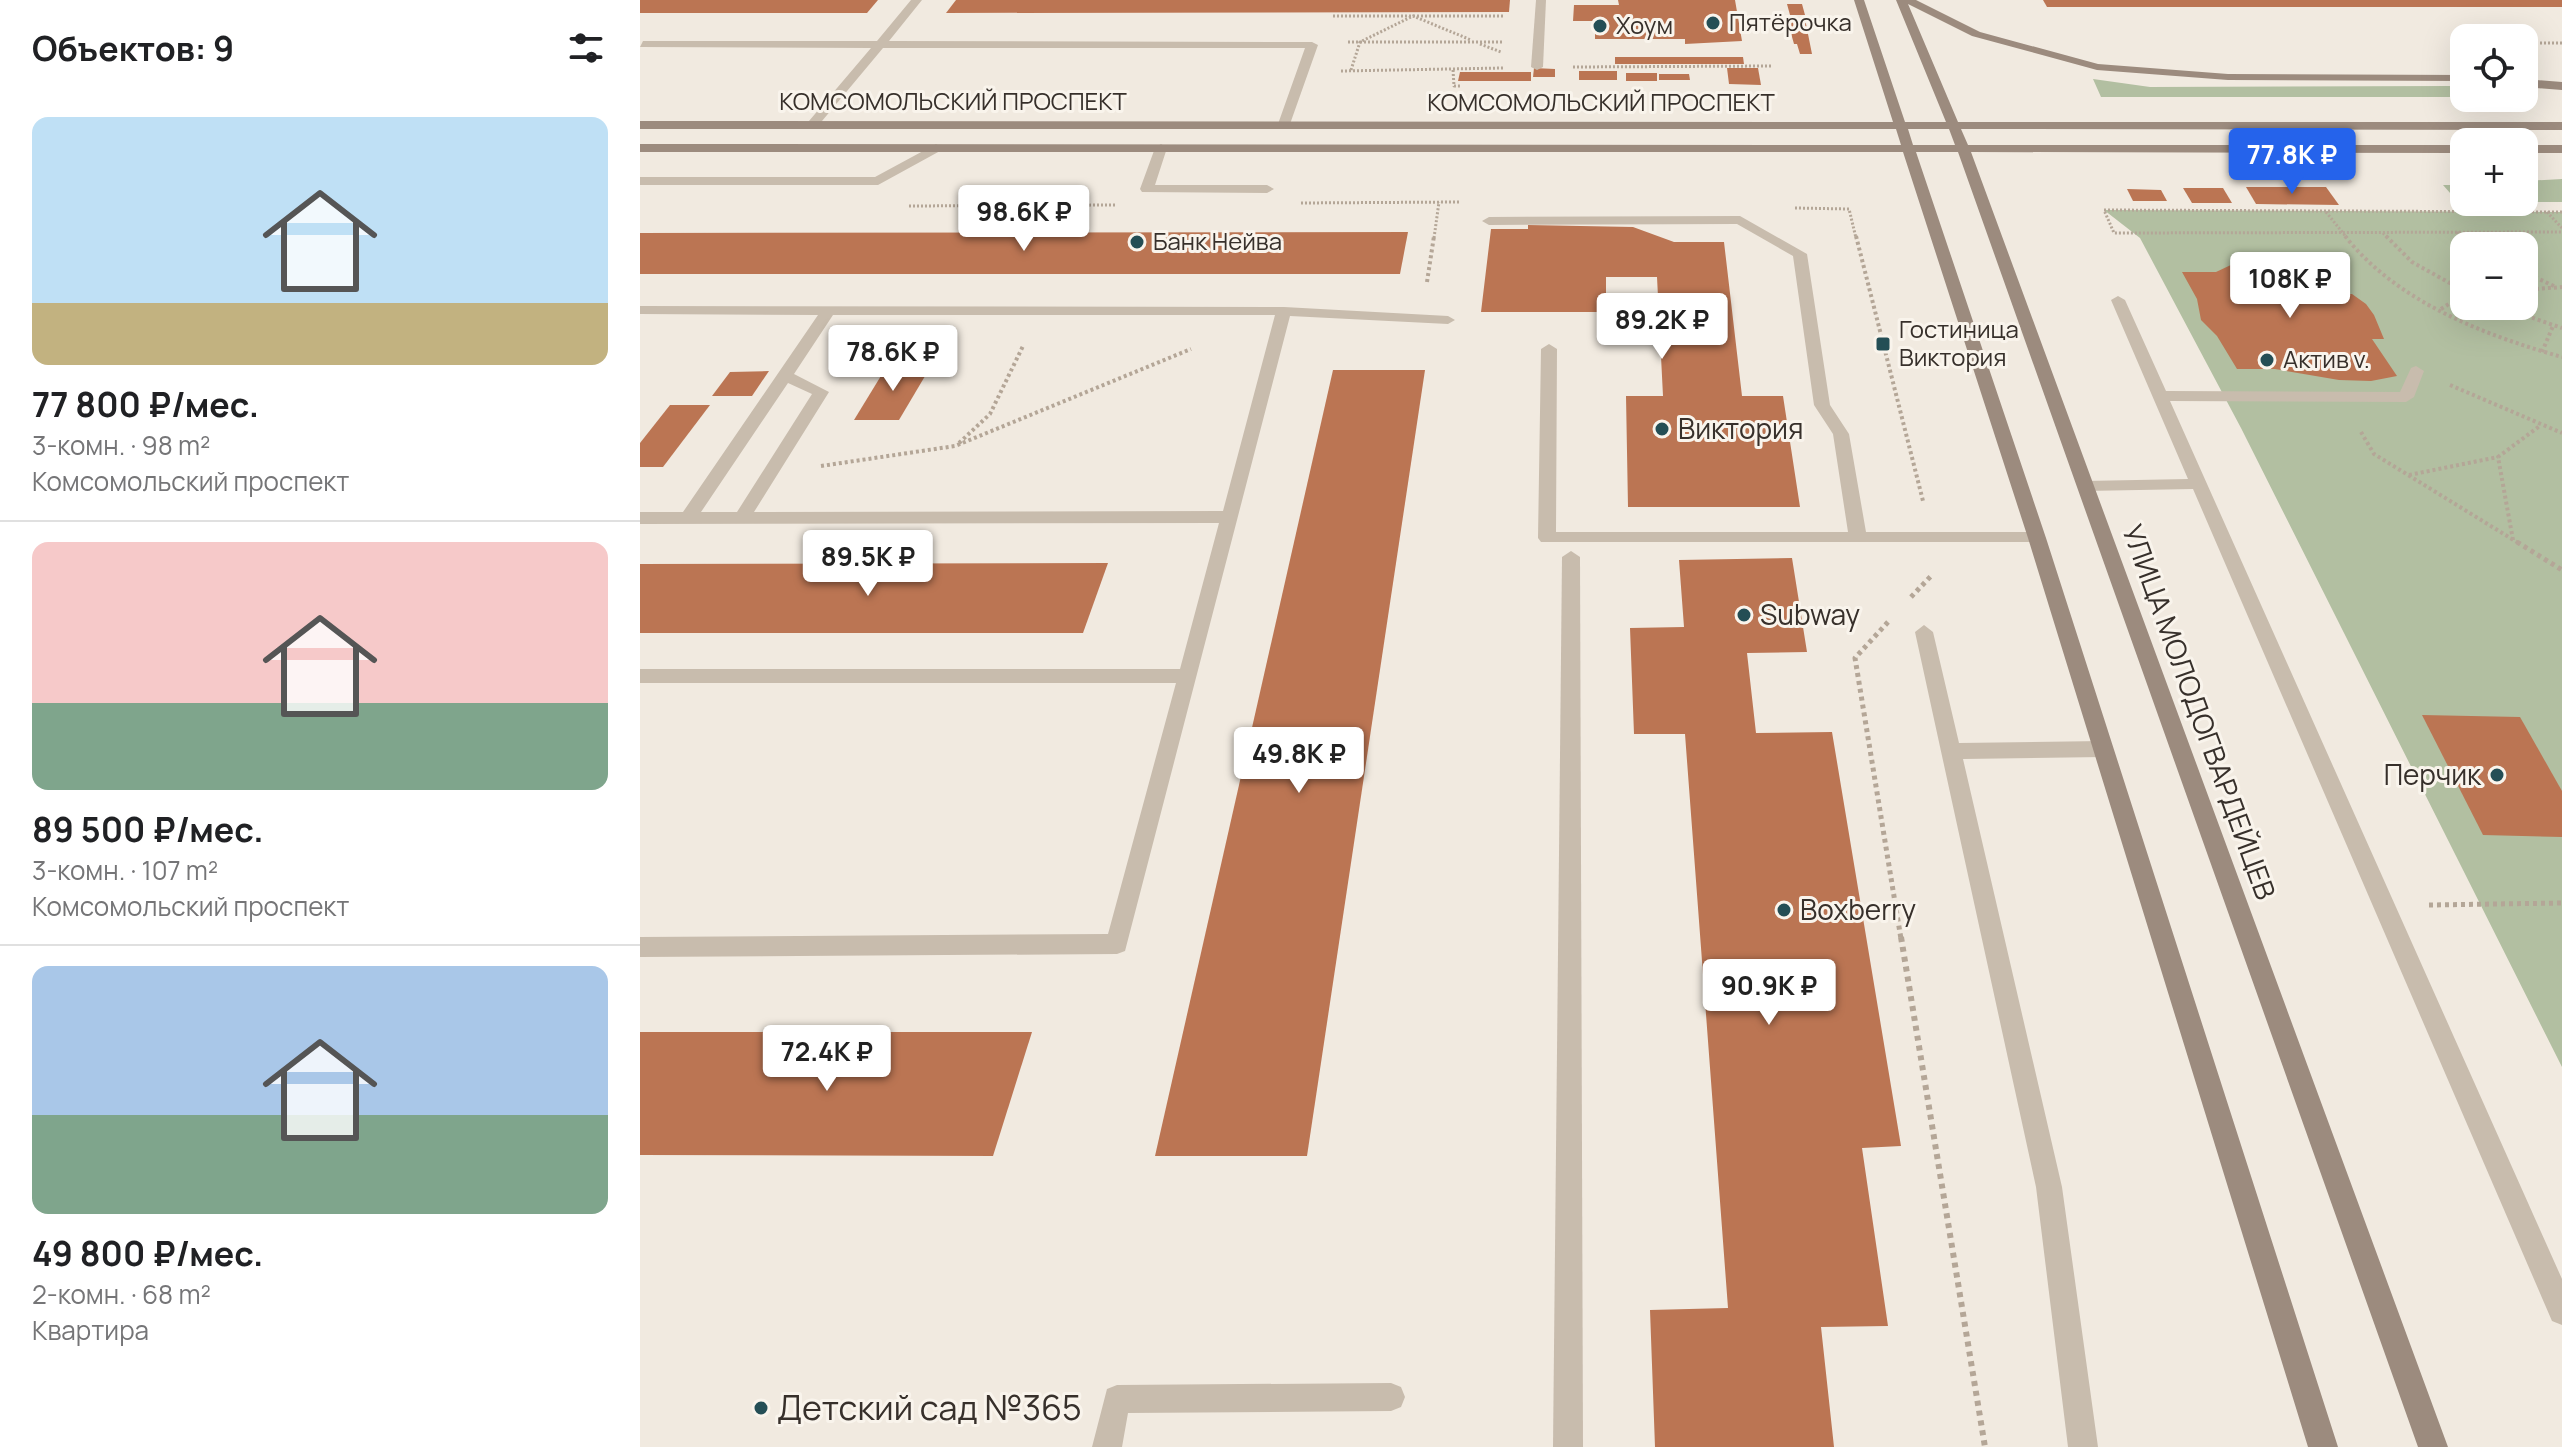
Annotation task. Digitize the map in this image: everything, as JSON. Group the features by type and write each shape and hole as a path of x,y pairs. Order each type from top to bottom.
{"main road":[{"path":"1859,0 2037,538 2323,1447"},
{"name":"УЛИЦА МОЛОДОГВАРДЕЙЦЕВ","path":"1901,0 1963,148 2433,1447"},
{"path":"1908,0 1976,34 2097,67 2214,76 2450,78"},
{"path":"2538,84 2562,86"},
{"name":"КОМСОМОЛЬСКИЙ ПРОСПЕКТ","path":"640,125 2562,126"},
{"path":"2121,149 2099,144 2096,137 2109,133 2260,133 2290,126"},
{"name":"КОМСОМОЛЬСКИЙ ПРОСПЕКТ","path":"640,148 2450,149"},
{"path":"2538,149 2562,149"}],"lane":[{"path":"813,124 917,0"},
{"path":"1537,67 1541,0"},
{"path":"643,44 1312,45 1284,124"},
{"path":"640,181 878,181 936,148"},
{"path":"1161,148 1147,189 1267,189"},
{"path":"1489,221 1740,220 1800,254 1822,405 1841,434 1858,538"},
{"path":"2118,300 2562,1311"},
{"path":"640,310 1284,311 1448,320"},
{"path":"688,518 829,310"},
{"path":"640,947 1117,944 1284,311"},
{"path":"1549,349 1547,538 2037,538"},
{"path":"2160,396 2406,397 2416,371"},
{"path":"741,519 821,392 786,376"},
{"path":"2085,486 2199,484"},
{"path":"640,518 1229,517"},
{"path":"1568,1447 1571,557"},
{"path":"1924,632 2049,1187 2083,1447"},
{"path":"640,676 1187,676"},
{"path":"1950,751 2103,749"},
{"path":"1107,1447 1117,1399 1391,1397"}],"path":[{"path":"1351,70 1360,42 1413,16 1537,67"},
{"path":"1312,45 1539,42"},
{"path":"2538,43 2562,43"},
{"path":"1422,319 1439,202"},
{"path":"1849,209 1933,538 1938,569 1907,602"},
{"path":"2450,232 2114,233 2104,210 2562,212"},
{"path":"2325,212 2372,267 2470,325 2562,357"},
{"path":"2547,212 2562,230"},
{"path":"2457,232 2562,230"},
{"path":"2383,232 2412,262 2450,284"},
{"path":"2538,278 2559,287"},
{"path":"2538,289 2559,287"},
{"path":"2441,309 2450,302"},
{"path":"955,446 990,414 1041,311"},
{"path":"2536,320 2562,328"},
{"path":"2542,352 2553,326"},
{"path":"769,474 955,446 1198,346"},
{"path":"2416,371 2562,433"},
{"path":"2339,397 2374,454 2562,570"},
{"path":"2409,475 2498,457 2542,424"},
{"path":"2498,457 2513,540"},
{"path":"1896,613 1855,658 1985,1447"},
{"path":"2384,905 2562,903"}],"green space":[{"path":"2093,79 2150,87 2450,86 2450,97 2101,97"},
{"path":"2562,179 2562,202 2538,202 2538,180"},
{"path":"2104,210 2450,212 2450,216 2538,216 2538,212 2562,212 2562,1067 2241,428 2140,238"}],"building":[{"path":"640,0 878,0 867,13 640,13"},
{"path":"956,0 1510,0 1509,12 946,13"},
{"path":"1618,0 1735,0 1742,41 1685,44 1685,39 1595,39 1595,21 1573,21 1574,5 1619,5"},
{"path":"2043,0 2562,0 2562,7 2047,7"},
{"path":"1787,4 1802,4 1805,15 1790,15"},
{"path":"1787,19 1805,19 1812,54 1800,54"},
{"path":"1615,57 1743,57 1744,64 1615,64"},
{"path":"1534,68 1555,69 1555,77 1533,77"},
{"path":"1727,68 1758,68 1761,85 1729,84"},
{"path":"1579,71 1617,71 1617,80 1579,80"},
{"path":"1460,72 1531,72 1531,81 1458,81"},
{"path":"1626,73 1657,73 1657,81 1626,81"},
{"path":"1659,74 1689,74 1690,80 1659,80"},
{"path":"2246,187 2326,187 2339,205 2256,204"},
{"path":"2183,188 2223,188 2232,203 2192,203"},
{"path":"2127,189 2161,190 2167,201 2133,201"},
{"path":"1528,225 1633,227 1674,242 1724,242 1742,396 1783,396 1800,507 1628,507 1626,396 1663,396 1657,277 1606,277 1606,312 1481,312 1491,229 1528,229"},
{"path":"1408,232 1400,274 640,274 640,233"},
{"path":"2263,258 2300,258 2322,264 2342,294 2352,294 2366,304 2374,315 2384,339 2372,339 2397,376 2371,381 2339,380 2275,369 2237,369 2217,336 2201,320 2197,299 2182,272 2216,272 2233,264"},
{"path":"887,366 931,366 899,420 854,420"},
{"path":"1333,370 1425,370 1307,1156 1155,1156"},
{"path":"769,371 752,396 712,396 730,372"},
{"path":"670,405 710,405 663,467 640,467 640,443"},
{"path":"1792,558 1807,652 1747,653 1756,733 1832,732 1901,1146 1862,1148 1888,1326 1821,1327 1834,1447 1655,1447 1650,1310 1728,1308 1685,734 1634,734 1630,628 1684,627 1679,560"},
{"path":"1108,563 1083,633 640,633 640,564"},
{"path":"2422,715 2520,717 2562,791 2562,837 2483,835"},
{"path":"640,1032 1032,1032 993,1156 640,1155"}],"place":[{"name":"Пятёрочка","path":"1713,23"},
{"name":"Хоум","path":"1600,26"},
{"name":"Банк Нейва","path":"1137,242"},
{"name":"Гостиница Виктория","path":"1883,344"},
{"name":"Актив v.","path":"2267,360"},
{"name":"Виктория","path":"1662,429"},
{"name":"Subway","path":"1744,615"},
{"name":"Перчик","path":"2497,775"},
{"name":"Boxberry","path":"1784,910"},
{"name":"Детский сад №365","path":"761,1408"}]}
